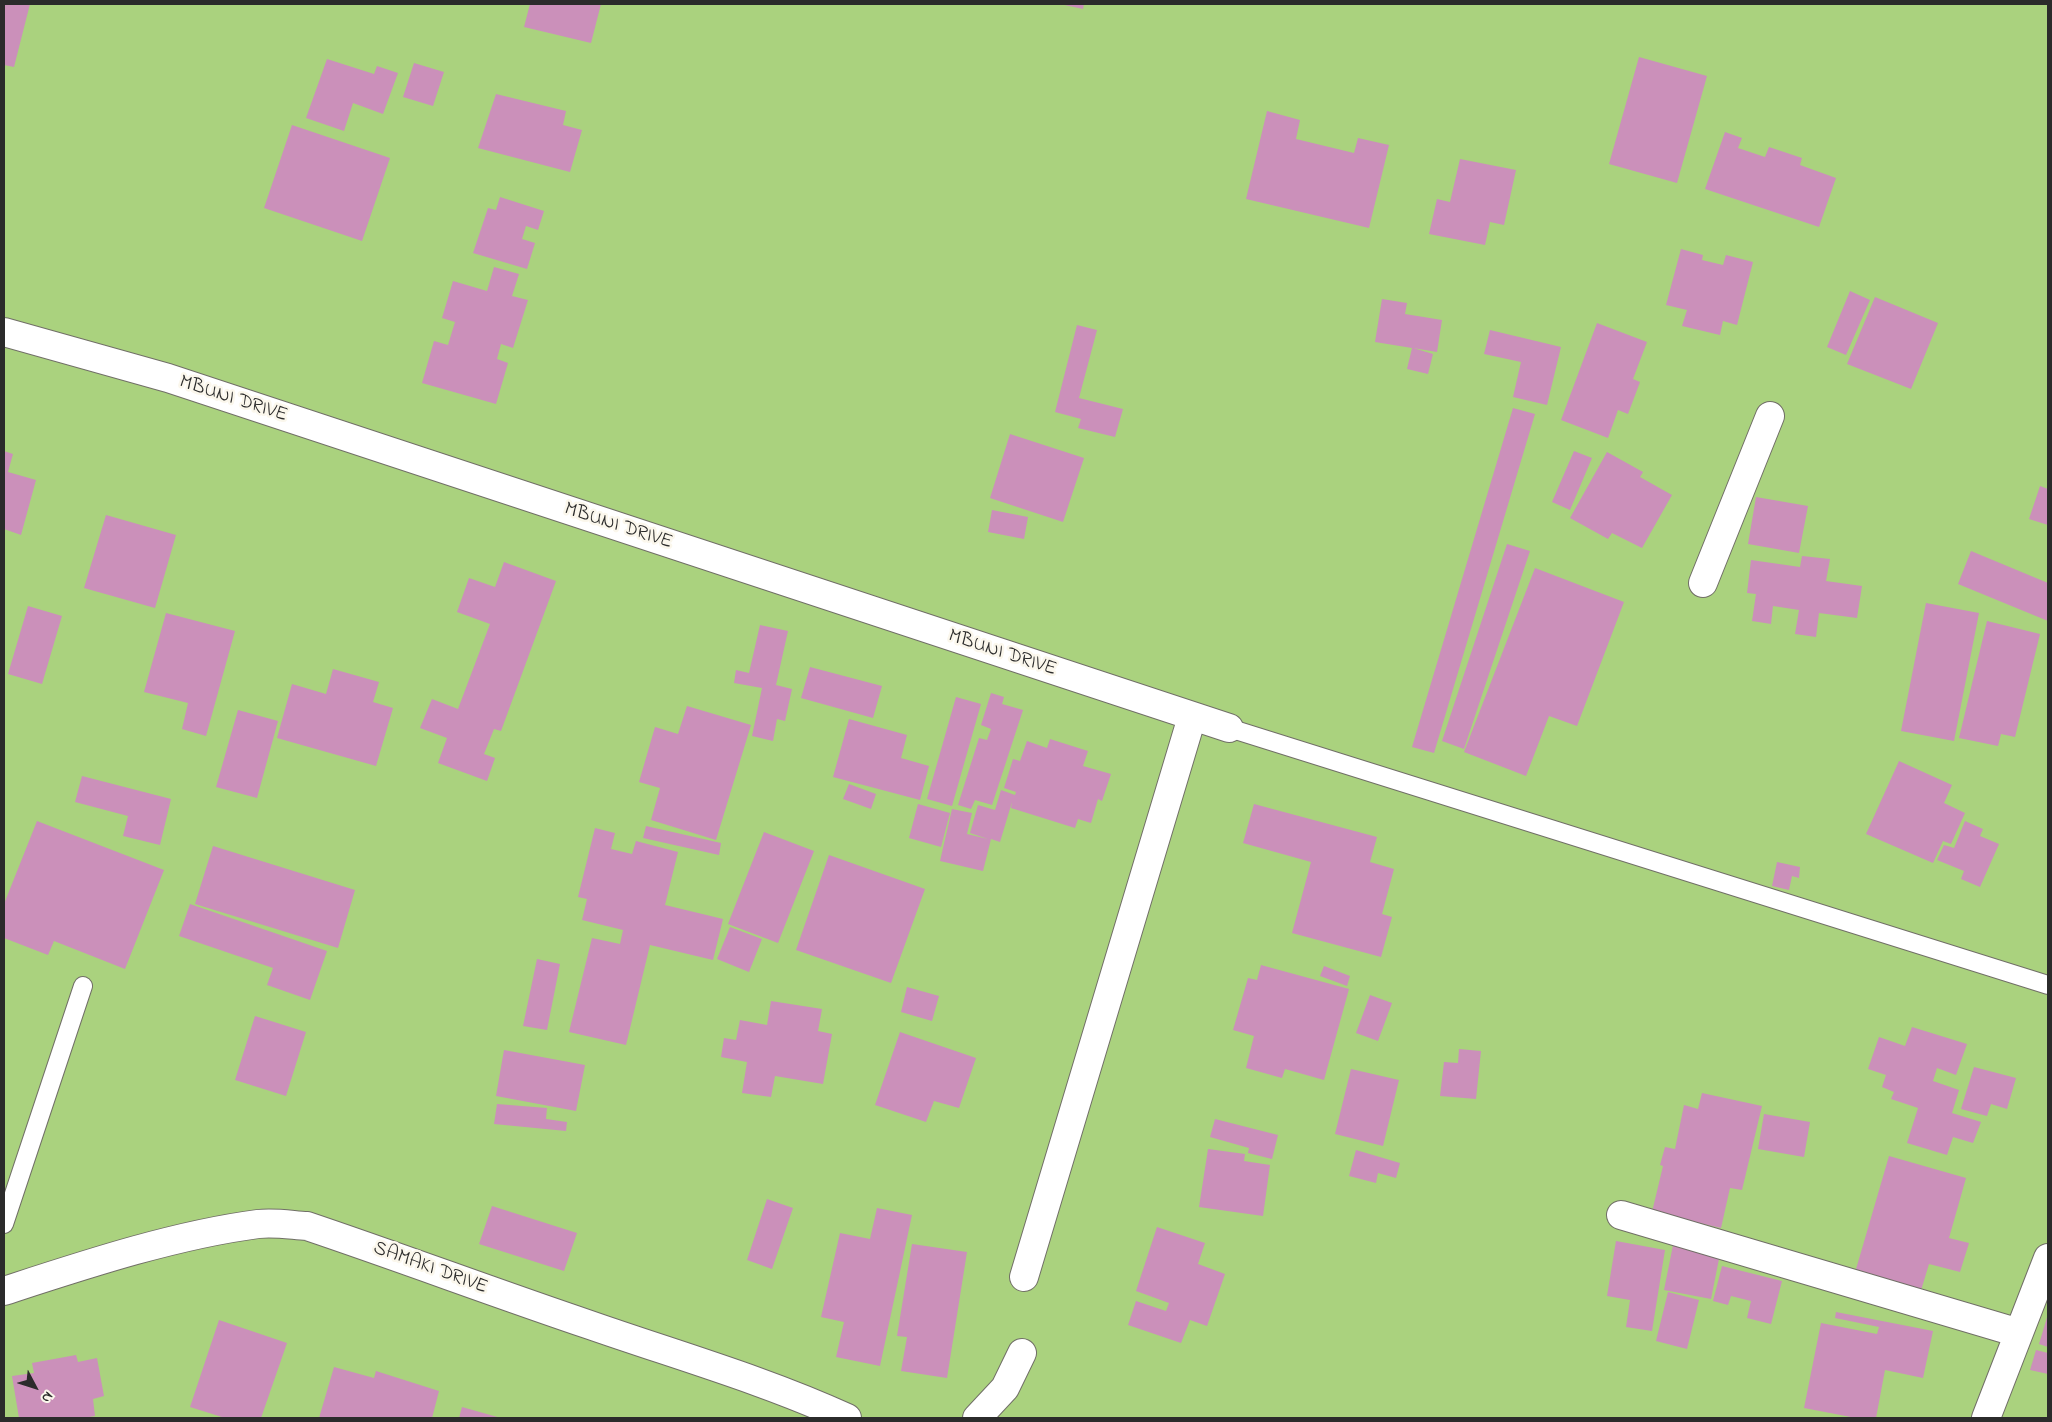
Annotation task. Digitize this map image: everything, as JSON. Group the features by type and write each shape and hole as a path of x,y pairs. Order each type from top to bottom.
{"street":[{"name":"MBUNI DRIVE","path":"4,332 168,378 1229,728"},
{"path":"1703,583 1770,416"},
{"path":"1024,1277 1192,716"},
{"path":"1621,1215 2019,1333"},
{"name":"SAMAKI DRIVE","path":"4,1291 71,1270 200,1235 259,1224 307,1226 590,1326 722,1369 811,1401 847,1418"},
{"path":"1986,1418 2048,1258"},
{"path":"977,1418 1005,1388 1022,1353"}],"lane":[{"path":"1229,728 2048,985"},
{"path":"4,1224 83,986"}],"green space":[{"path":"4,4 2048,4 2048,1418 4,1418"}],"building":[{"path":"4,4 30,4 14,67 4,65"},
{"path":"530,4 601,4 591,43 524,27"},
{"path":"1060,4 1084,4 1083,9"},
{"path":"1639,57 1707,76 1677,183 1609,164"},
{"path":"327,59 374,74 377,66 398,73 383,114 353,103 344,131 306,118"},
{"path":"414,63 444,72 433,106 403,97"},
{"path":"496,94 566,111 563,125 582,130 570,172 478,148"},
{"path":"1267,111 1300,120 1296,139 1354,153 1358,138 1389,145 1369,228 1246,199"},
{"path":"292,125 390,158 362,241 264,208"},
{"path":"1725,132 1742,138 1738,148 1765,157 1769,147 1802,158 1800,165 1836,178 1819,227 1705,189"},
{"path":"1460,159 1516,170 1504,225 1490,222 1485,245 1429,234 1437,199 1450,202"},
{"path":"500,197 544,211 538,230 526,226 522,239 535,243 527,269 473,253 488,208 496,210"},
{"path":"1681,249 1703,255 1702,260 1723,265 1726,255 1753,262 1737,325 1723,321 1720,335 1682,326 1687,310 1666,305"},
{"path":"494,267 519,274 512,296 528,300 513,348 501,344 497,359 508,363 496,404 422,383 434,341 448,345 455,322 442,318 453,281 487,291"},
{"path":"1850,291 1870,300 1846,355 1827,347"},
{"path":"1875,297 1938,323 1911,389 1847,364"},
{"path":"1382,299 1407,303 1405,314 1442,320 1437,352 1413,348 1433,354 1428,374 1407,369 1412,348 1375,342"},
{"path":"1597,323 1647,342 1633,379 1640,382 1628,414 1618,410 1608,438 1561,420"},
{"path":"1077,325 1097,330 1079,398 1123,409 1115,437 1078,428 1081,419 1055,412"},
{"path":"1490,330 1561,347 1547,405 1513,397 1521,362 1484,354"},
{"path":"1513,408 1535,414 1434,753 1412,747"},
{"path":"1010,434 1084,458 1063,522 990,498"},
{"path":"4,451 13,454 8,472 36,480 21,535 4,529"},
{"path":"1574,451 1592,458 1570,510 1552,502"},
{"path":"1607,452 1643,472 1640,477 1672,495 1642,548 1612,533 1608,539 1570,518"},
{"path":"2040,486 2048,489 2048,525 2029,519"},
{"path":"1756,497 1808,506 1799,553 1748,544"},
{"path":"992,510 1028,517 1024,539 988,532"},
{"path":"106,515 176,535 155,608 84,588"},
{"path":"1507,544 1530,551 1464,749 1442,741"},
{"path":"1971,551 2048,583 2048,621 1958,584"},
{"path":"1802,556 1830,559 1826,581 1862,586 1857,618 1819,613 1816,637 1795,634 1799,610 1773,606 1771,624 1752,621 1756,594 1747,593 1751,560 1800,567"},
{"path":"504,562 556,581 501,731 494,729 484,754 495,758 487,781 438,763 447,738 420,728 432,699 458,709 490,624 457,612 469,578 495,587"},
{"path":"1535,568 1624,602 1577,726 1549,716 1526,776 1464,752"},
{"path":"1926,603 1979,613 1954,741 1901,731"},
{"path":"28,606 62,616 42,684 8,674"},
{"path":"166,613 235,631 206,736 182,729 188,703 144,692"},
{"path":"1987,621 2040,634 2015,737 2001,734 1998,746 1959,738"},
{"path":"760,625 788,631 776,685 792,689 785,721 777,719 773,741 752,736 762,688 734,683 736,670 749,673"},
{"path":"810,667 882,686 873,718 801,698"},
{"path":"333,669 379,682 373,702 393,708 376,766 277,738 292,684 326,694"},
{"path":"991,693 1004,697 1002,704 1023,710 992,805 975,800 971,809 958,805 979,738 987,740 991,729 981,725"},
{"path":"956,697 981,704 952,806 927,799"},
{"path":"687,706 751,725 716,840 651,820 660,788 639,782 655,727 678,734"},
{"path":"238,710 278,721 257,798 216,787"},
{"path":"849,719 907,735 901,758 929,766 920,800 833,777"},
{"path":"1050,739 1088,751 1083,766 1111,774 1102,801 1098,799 1091,823 1078,819 1075,828 1011,808 1012,802 1000,842 991,839 983,871 940,861 952,809 972,813 967,834 988,839 970,833 978,805 995,810 1001,790 1015,795 1016,792 1004,788 1013,759 1020,761 1027,741 1047,748"},
{"path":"1899,761 1952,785 1944,803 1965,813 1951,844 1943,841 1933,863 1866,834"},
{"path":"82,776 171,799 160,845 123,836 128,816 75,802"},
{"path":"849,784 876,794 871,809 843,799"},
{"path":"918,804 950,813 941,847 909,838"},
{"path":"1254,804 1377,837 1370,862 1394,869 1382,914 1392,917 1381,957 1292,933 1311,862 1243,843"},
{"path":"37,821 164,870 125,969 54,941 48,955 4,938 4,904"},
{"path":"1965,821 1983,829 1980,836 1999,844 1980,887 1961,879 1964,871 1937,860 1944,845 1954,848"},
{"path":"646,826 721,843 719,855 643,838"},
{"path":"595,828 615,833 611,849 632,854 636,841 678,852 665,905 723,919 713,960 650,945 626,1045 569,1032 592,938 620,944 623,930 582,920 587,899 578,897"},
{"path":"764,832 814,851 778,943 728,924"},
{"path":"213,846 355,890 338,948 195,904"},
{"path":"829,855 925,889 891,983 796,950"},
{"path":"1777,862 1800,867 1799,878 1792,876 1789,890 1772,886"},
{"path":"190,904 327,951 310,1000 267,985 273,968 179,936"},
{"path":"730,927 762,939 749,972 717,959"},
{"path":"537,959 560,964 547,1030 523,1026"},
{"path":"1261,965 1349,989 1324,1080 1285,1069 1282,1078 1246,1068 1254,1036 1233,1030 1248,978 1257,980"},
{"path":"1324,966 1350,976 1347,986 1320,976"},
{"path":"907,987 939,996 932,1021 901,1012"},
{"path":"1370,995 1392,1003 1378,1041 1356,1033"},
{"path":"771,1001 822,1009 818,1031 832,1034 823,1084 775,1076 771,1097 742,1093 747,1062 721,1057 724,1038 736,1040 740,1020 767,1025"},
{"path":"255,1016 306,1032 286,1096 235,1080"},
{"path":"1912,1027 1967,1044 1956,1075 1937,1068 1933,1081 1959,1090 1952,1113 1981,1122 1973,1143 1953,1137 1947,1155 1907,1143 1918,1108 1891,1099 1894,1092 1882,1087 1886,1075 1868,1069 1879,1037 1905,1046"},
{"path":"900,1032 976,1058 959,1108 934,1101 926,1122 875,1105"},
{"path":"1459,1049 1481,1051 1476,1099 1440,1096 1444,1062 1458,1063"},
{"path":"504,1050 585,1065 576,1111 496,1096"},
{"path":"1974,1067 2016,1078 2007,1109 1991,1104 1987,1116 1961,1109"},
{"path":"1351,1069 1399,1080 1383,1146 1335,1134"},
{"path":"1702,1093 1762,1106 1742,1190 1730,1188 1721,1228 1652,1212 1663,1166 1660,1165 1665,1147 1675,1149 1684,1105 1698,1109"},
{"path":"497,1104 547,1108 546,1119 567,1122 566,1131 494,1124"},
{"path":"1764,1114 1810,1122 1804,1157 1758,1149"},
{"path":"1215,1119 1278,1135 1272,1159 1248,1153 1249,1148 1210,1137"},
{"path":"1208,1149 1245,1154 1244,1161 1270,1165 1263,1216 1199,1207"},
{"path":"1356,1150 1400,1163 1396,1178 1378,1173 1376,1183 1349,1176"},
{"path":"1889,1156 1966,1178 1949,1238 1969,1243 1960,1272 1929,1264 1916,1307 1854,1276"},
{"path":"767,1199 793,1208 772,1269 747,1260"},
{"path":"492,1206 577,1233 564,1271 479,1244"},
{"path":"877,1208 912,1215 880,1366 836,1357 844,1322 821,1317 840,1233 870,1239"},
{"path":"1157,1227 1205,1243 1198,1264 1225,1274 1207,1326 1190,1320 1181,1343 1128,1325 1136,1301 1166,1311 1169,1303 1136,1291"},
{"path":"1616,1241 1665,1250 1652,1331 1626,1327 1630,1300 1607,1296"},
{"path":"912,1244 967,1252 947,1378 901,1371 907,1337 897,1336"},
{"path":"1673,1245 1720,1254 1711,1299 1664,1290"},
{"path":"1722,1266 1782,1281 1771,1324 1747,1318 1751,1301 1731,1296 1728,1305 1713,1301"},
{"path":"1668,1292 1699,1300 1687,1349 1656,1341"},
{"path":"1836,1312 1933,1331 1923,1378 1885,1370 1876,1418 1856,1418 1804,1408 1821,1323 1877,1334 1879,1327 1835,1318"},
{"path":"2048,1314 2048,1347 2039,1344"},
{"path":"219,1320 287,1343 261,1418 225,1418 190,1407"},
{"path":"2036,1350 2048,1353 2048,1374 2030,1370"},
{"path":"76,1355 78,1362 97,1358 104,1396 93,1399 95,1416 84,1418 19,1418 12,1376 34,1373 32,1363"},
{"path":"334,1367 374,1378 376,1371 439,1391 432,1418 319,1418"},
{"path":"462,1407 501,1418 459,1418"}]}
